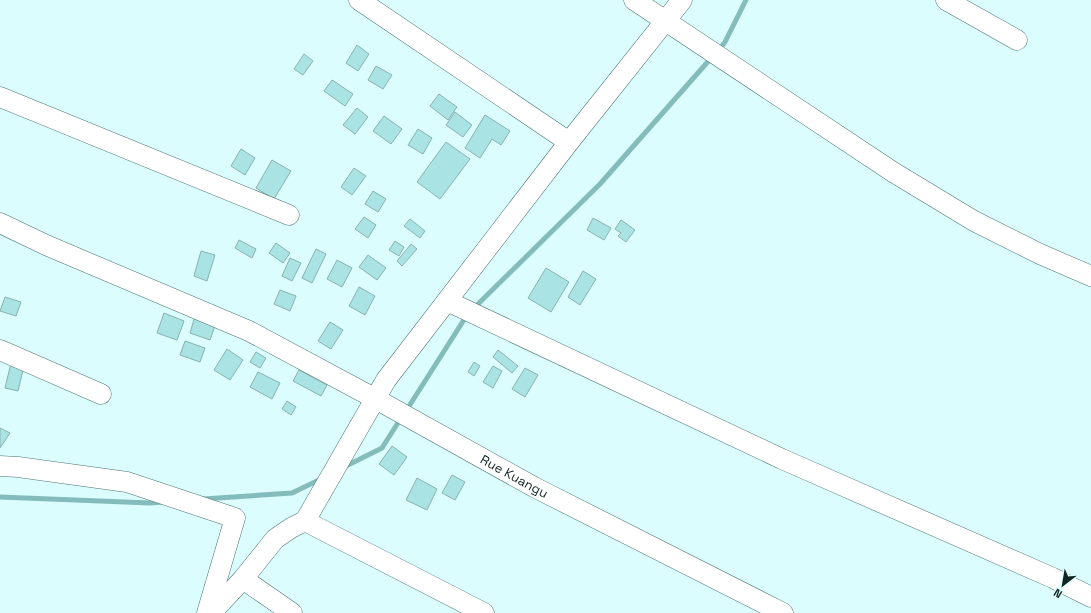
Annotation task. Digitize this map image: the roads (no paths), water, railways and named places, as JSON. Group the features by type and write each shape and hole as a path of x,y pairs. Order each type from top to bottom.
{"street":[{"path":"359,0 569,142"},
{"path":"634,0 893,172 960,213 1040,254 1091,276"},
{"path":"211,613 244,579 275,539 291,528 306,521 374,398 386,380 569,142 682,0"},
{"path":"946,0 1017,40"},
{"path":"0,97 289,215"},
{"name":"Rue Kuangu","path":"0,223 46,245 249,331 374,398 534,487 784,613"},
{"path":"447,301 782,459 1046,575 1091,597"},
{"path":"0,350 102,394"},
{"path":"0,466 18,467 127,482 235,518 207,613"},
{"path":"306,521 484,613"},
{"path":"244,579 292,613"}],"waterway":[{"path":"718,51 725,42 746,0"},
{"path":"473,309 600,184 712,57"},
{"path":"406,411 467,315"},
{"path":"344,467 382,448 401,418"},
{"path":"203,499 292,493 323,478"},
{"path":"0,497 150,503 163,502"}]}
